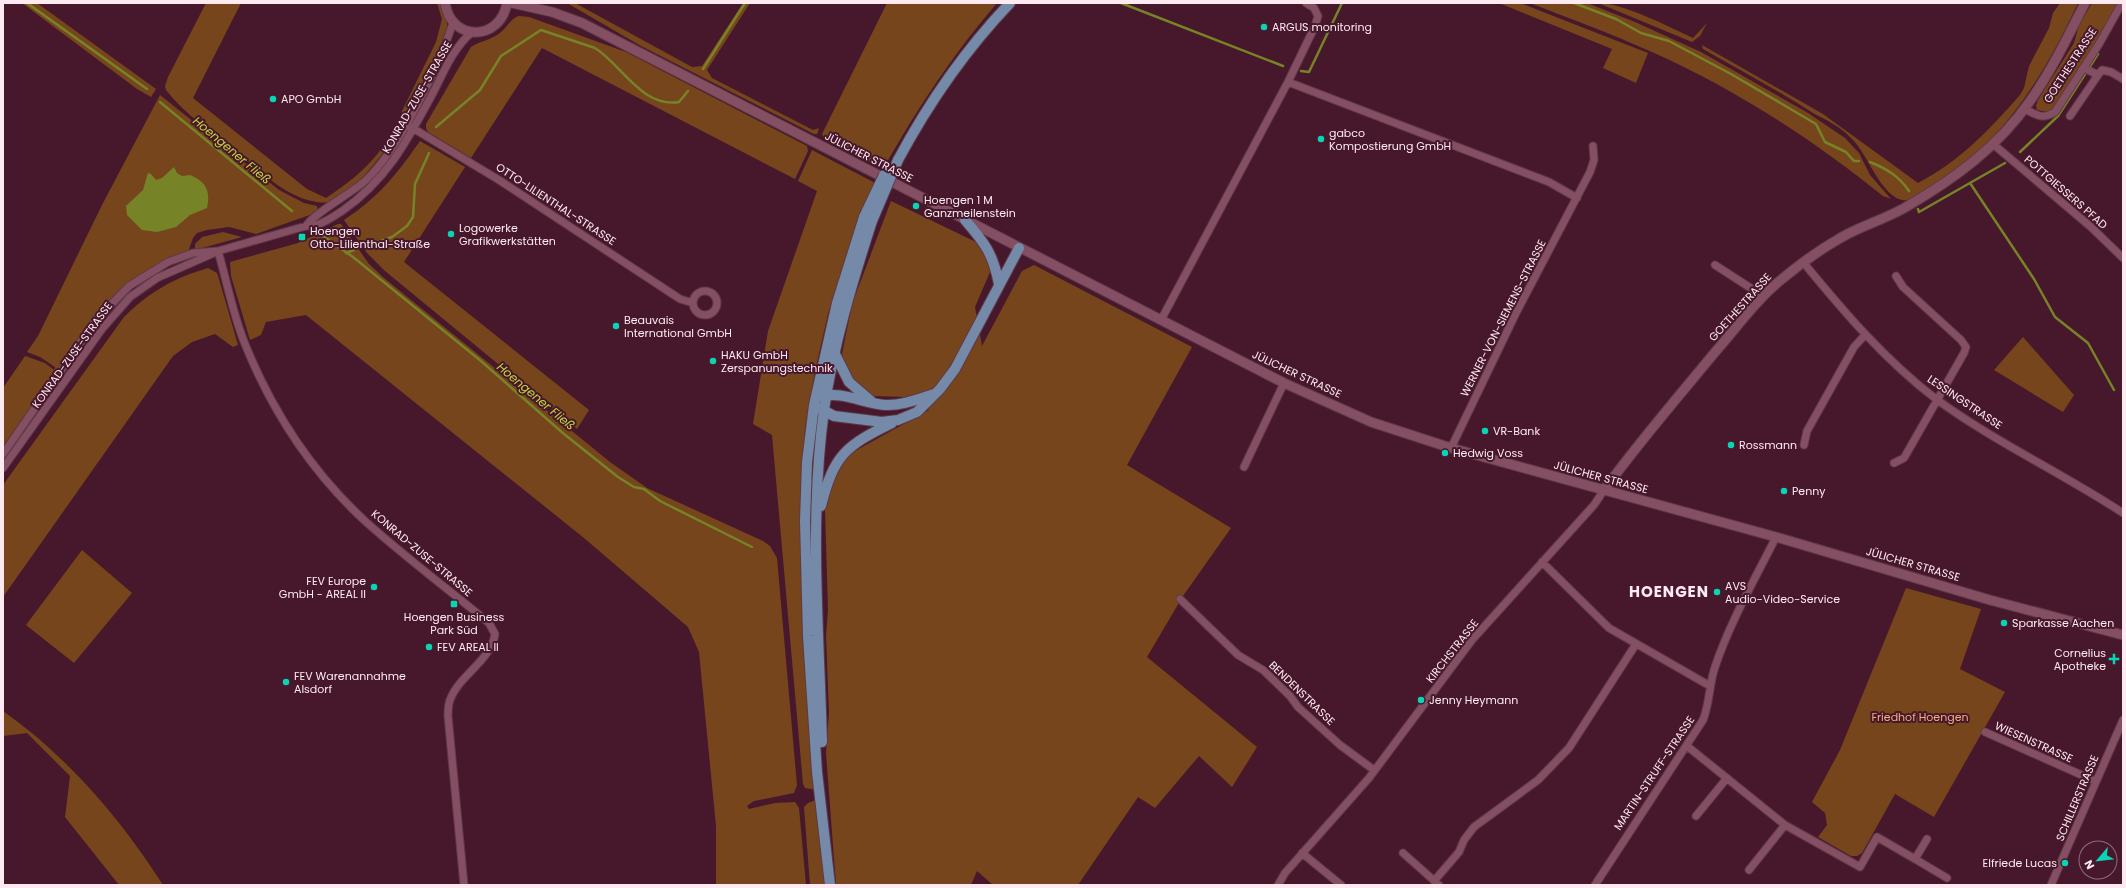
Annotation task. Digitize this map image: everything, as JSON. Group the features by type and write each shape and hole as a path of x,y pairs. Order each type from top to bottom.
{"main road":[{"path":"445,3 447,14 453,23 462,29 472,32 482,32 492,28 500,21 505,12 507,3"},
{"name":"JÜLICHER STRASSE","path":"512,3 545,10 582,23 1284,383 1371,422 1450,448 1776,537 1990,600 2123,636"},
{"path":"830,885 808,636 805,521 807,462 814,402 837,303 868,219 895,158 912,123 942,78 1003,3"},
{"path":"895,158 943,86 1010,3"},
{"name":"GOETHESTRASSE","path":"1604,490 1629,455 1763,296 1803,262 1843,236 1898,212 1944,184 1993,144 2024,108 2060,51 2085,3"},
{"path":"820,771 816,526 824,412 835,353 868,219"},
{"path":"965,220 984,242 994,260 999,284"},
{"path":"816,526 827,480 838,460 861,439 917,412 936,394 955,369 1019,248"},
{"path":"835,353 849,382 874,403"},
{"path":"814,402 826,395 874,403 901,404 936,394"},
{"path":"814,402 824,412 834,416 882,422 898,420"}],"street":[{"path":"1161,320 1288,82 1318,16 1314,8 1306,3"},
{"name":"GOETHESTRASSE","path":"2024,108 2042,117 2047,117 2056,112 2122,3"},
{"name":"KONRAD-ZUSE-STRASSE","path":"306,226 311,219 349,194 367,179 384,160 406,124 445,47 453,23"},
{"name":"KONRAD-ZUSE-STRASSE","path":"3,468 102,329 130,297 157,278 218,251 306,226 314,227 336,215 360,197 389,168 414,129 451,59 464,39 472,32"},
{"path":"2084,68 2098,75"},
{"path":"2070,116 2102,70 2106,70 2123,80"},
{"path":"1288,82 1549,182 1577,198"},
{"name":"OTTO-LILIENTHAL-STRASSE","path":"406,124 499,180 680,299 693,303"},
{"name":"POTTGIESSERS PFAD","path":"1993,144 2091,227 2123,258"},
{"name":"WERNER-VON-SIEMENS-STRASSE","path":"1450,448 1516,313 1590,172 1594,160 1593,146"},
{"name":"KONRAD-ZUSE-STRASSE","path":"3,454 96,320 114,300 129,286 168,262 193,253 218,251"},
{"name":"KONRAD-ZUSE-STRASSE","path":"218,251 244,343 287,427 318,470 366,522 489,623 495,634 494,644 459,685 450,700 448,716 464,885"},
{"name":"LESSINGSTRASSE","path":"1803,262 1865,335 1888,358 1938,400 2123,513"},
{"path":"1715,264 1763,296"},
{"path":"1894,462 1904,458 1938,400 1966,347 1961,340 1903,287 1896,276"},
{"path":"1804,445 1807,431 1854,347 1865,335"},
{"path":"1244,467 1284,383"},
{"name":"KIRCHSTRASSE","path":"1278,885 1285,872 1369,778 1472,640 1594,505 1604,490"},
{"name":"MARTIN-STRUFF-STRASSE","path":"1595,885 1704,720 1708,707 1710,686 1714,668 1724,643 1776,537"},
{"path":"1542,562 1609,628 1710,686"},
{"name":"BENDENSTRASSE","path":"1180,599 1238,655 1263,670 1290,696 1298,708 1340,745 1374,770"},
{"path":"1403,853 1437,883 1459,852 1464,840 1474,827 1538,780 1569,748 1636,644"},
{"name":"SCHILLERSTRASSE","path":"2051,885 2095,781 2123,720"},
{"name":"WIESENSTRASSE","path":"1986,732 2095,781"},
{"path":"1687,746 1785,825 1860,867 1877,837 1947,878"},
{"path":"1696,816 1727,778"},
{"path":"1749,870 1785,825"},
{"path":"1915,860 1927,839"},
{"path":"1302,854 1341,885"}],"green space":[{"path":"22,3 37,3 156,89 151,97 137,89"},
{"path":"206,3 241,3 193,98 307,189 326,198 356,176 373,159 388,140 394,129 395,136 383,153 366,174 347,192 337,199 329,202 321,202 304,199 289,192 266,176 191,116 166,90 165,86 168,77"},
{"path":"437,3 440,3 447,24 447,33 444,43 435,65 414,104 408,111 401,113 436,42 442,19"},
{"path":"567,3 575,3 692,67 702,66 743,3 750,3 707,70 712,78 813,130 819,128 817,134 814,134 641,46"},
{"path":"887,3 997,3 966,41 925,100 887,162 881,168 824,139 822,134"},
{"path":"1499,3 1520,3 1648,53 1636,83 1603,68 1612,49"},
{"path":"1530,3 1587,3 1635,22 1701,52 1808,113 1845,138 1859,153 1870,175 1891,199 1883,196 1801,135 1772,116 1713,82 1683,66 1637,45"},
{"path":"1598,3 1609,4 1633,11 1693,38 1707,23 1700,36 1692,42"},
{"path":"2060,3 2078,3 2051,56 2018,106 2000,129 1980,150 1957,170 1922,194 1910,200 1902,200 1887,190 1880,182 1857,144 1843,130 1703,49 1702,45 1823,114 1918,183 1961,155 2020,95 2024,88 2029,66 2049,28 2053,13"},
{"path":"2092,3 2119,3 2104,30 2054,108 2048,112 2037,110 2036,106 2038,100 2074,43 2079,25"},
{"path":"516,17 529,17 626,52 807,146 808,151 795,179 542,48 471,158 428,132 426,124 471,47 497,35"},
{"path":"160,95 279,190 304,203 317,206 318,212 256,234 229,227 197,233 193,238 188,252 170,257 132,281 56,372 3,446 3,388 25,356 45,363 54,370 55,367 40,357 27,352 38,336 102,205"},
{"path":"420,141 465,167 404,262 589,410 577,429 385,271 367,253 344,220 367,203 386,185"},
{"path":"812,150 877,184 848,252 828,314 815,371 805,428 801,489 800,552 816,790 805,788 803,784 772,435 753,424 768,331 817,191 798,181"},
{"path":"891,201 978,243 988,258 990,272 975,307 982,346 1022,271 1034,265 1192,347 1127,465 1231,528 1183,596 1147,657 1257,747 1232,787 1199,756 1155,808 1138,797 1078,885 993,885 977,871 971,885 836,885 826,753 829,713 826,635 828,610 825,509 832,480 846,456 929,410 908,397 873,396 851,379 842,354 852,304"},
{"path":"338,224 341,224 369,264 384,278 610,462 647,488 763,541 770,546 777,558 797,785 794,793 754,801 747,806 749,809 775,803 795,802 799,808 806,885 716,885 716,826 699,652 688,627 584,538 306,315 266,322 261,335 250,340 231,276 230,262 298,243"},
{"path":"223,232 242,237 195,250 195,244 202,237"},
{"path":"208,268 217,273 238,345 233,347 215,334 192,342 173,356 3,597 3,485 124,317 143,300 173,281"},
{"path":"2023,337 2074,395 2063,412 1994,370"},
{"path":"82,550 132,593 74,663 26,625"},
{"name":"Friedhof Hoengen","path":"1906,588 1981,609 1960,669 2005,692 1934,817 1895,794 1862,853 1857,856 1851,856 1818,837 1827,825 1825,813 1812,802 1840,750"},
{"path":"3,711 27,729 71,768 111,813 147,860 163,885 119,885 65,817 70,776 27,733 3,736"},
{"path":"818,799 826,885 810,885 804,807 808,803"}],"shaded area":[{"path":"174,167 177,173 182,176 190,175 200,180 208,192 207,208 190,215 176,227 157,232 142,230 127,215 126,206 143,190 148,173 151,174 156,180 162,178"}],"waterway":[{"name":"Hoengener Fließ","path":"27,3 147,89"},
{"path":"703,69 745,3"},
{"path":"1121,3 1283,66"},
{"path":"1301,71 1309,72 1342,3"},
{"path":"1574,3 1616,19 1641,33 1669,41 1731,74 1816,124 1825,142 1846,152 1854,161 1859,161"},
{"path":"436,127 480,90 501,56 541,30 595,48 605,55 633,84 654,98 666,102 679,102 688,91"},
{"path":"2020,152 2058,116 2098,54"},
{"name":"Hoengener Fließ","path":"160,102 292,211"},
{"path":"370,245 392,237 407,226 413,217 415,184 429,153"},
{"path":"1870,162 1882,167 1892,174 1901,181 1909,191"},
{"path":"1918,209 1919,212 2005,163"},
{"path":"1970,183 2034,279 2055,317 2088,343 2114,390"},
{"name":"Hoengener Fließ","path":"323,236 353,257 481,361 564,434 618,477 634,487 644,489 660,501 752,547"},
{"name":"Hoengener Fließ","path":"346,253 354,250"}],"place":[{"name":"ARGUS monitoring","path":"1264,27"},
{"name":"APO GmbH","path":"273,99"},
{"name":"gabco Kompostierung GmbH","path":"1321,139"},
{"name":"Hoengen 1 M Ganzmeilenstein","path":"916,206"},
{"name":"Logowerke Grafikwerkstätten","path":"451,234"},
{"name":"Hoengen Otto-Lilienthal-Straße","path":"302,237"},
{"name":"Beauvais International GmbH","path":"616,326"},
{"name":"HAKU GmbH Zerspanungstechnik","path":"713,361"},
{"name":"VR-Bank","path":"1485,431"},
{"name":"Rossmann","path":"1731,445"},
{"name":"Hedwig Voss","path":"1445,453"},
{"name":"Penny","path":"1784,491"},
{"name":"FEV Europe GmbH - AREAL II","path":"374,587"},
{"name":"AVS Audio-Video-Service","path":"1717,592"},
{"name":"Hoengen Business Park Süd","path":"454,604"},
{"name":"Sparkasse Aachen","path":"2004,623"},
{"name":"FEV AREAL II","path":"429,647"},
{"name":"Cornelius Apotheke","path":"2114,659"},
{"name":"FEV Warenannahme Alsdorf","path":"286,682"},
{"name":"Jenny Heymann","path":"1421,700"},
{"name":"Elfriede Lucas","path":"2065,863"}],"district":[{"name":"HOENGEN","path":"1669,591"}]}
